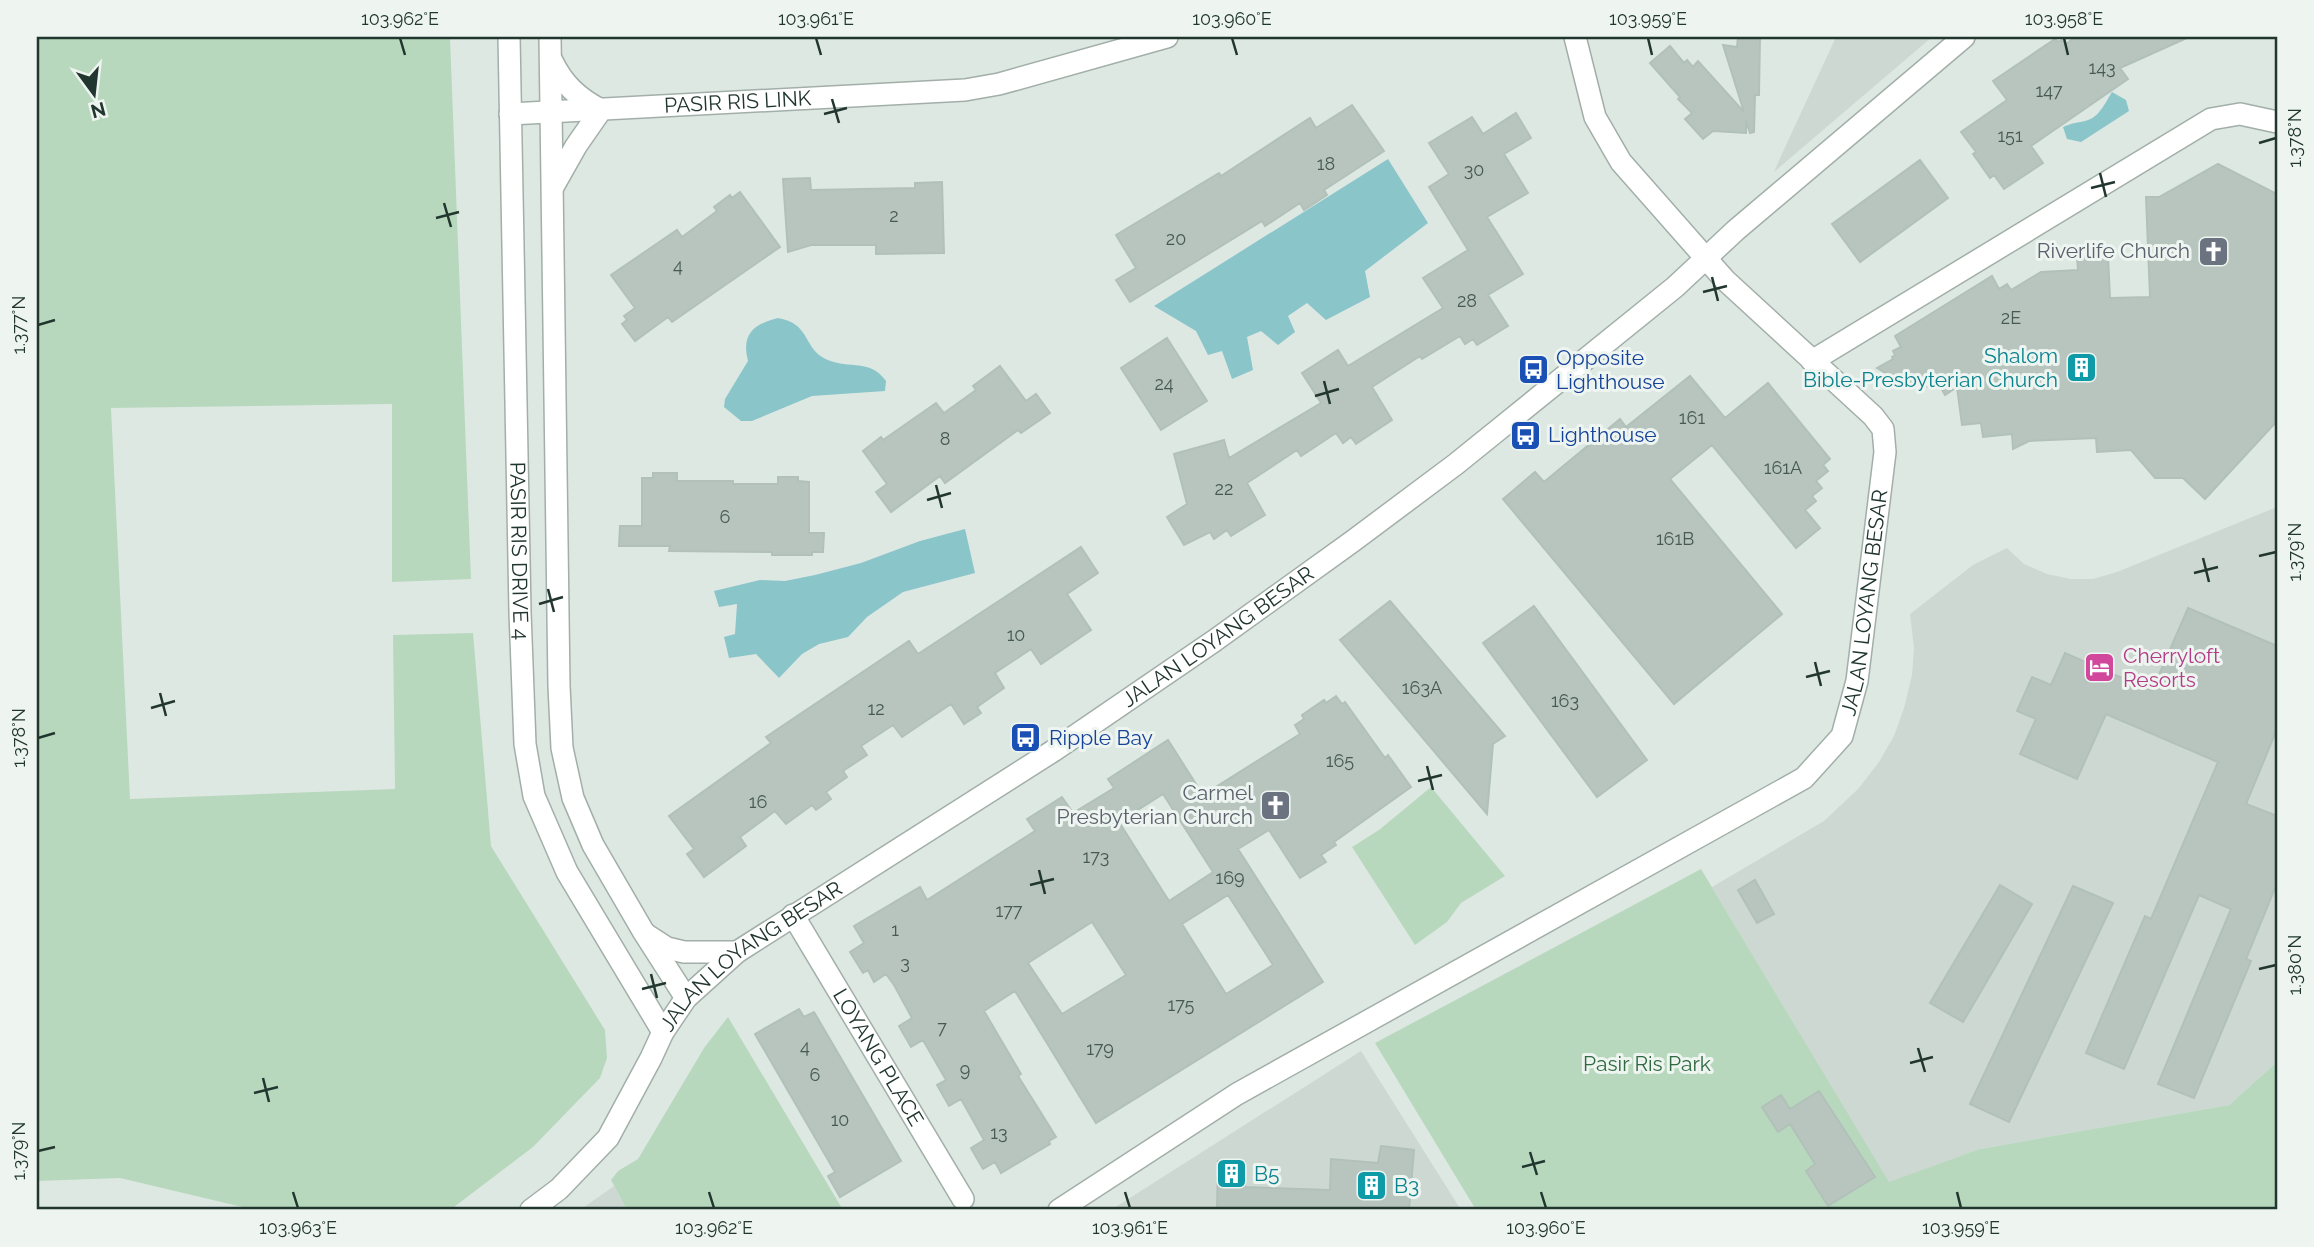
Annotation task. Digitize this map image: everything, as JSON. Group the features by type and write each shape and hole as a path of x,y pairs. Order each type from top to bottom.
{"street":[{"name":"PASIR RIS DRIVE 4","path":"509,37 525,744 534,796 567,872 663,1032"},
{"name":"PASIR RIS LINK","path":"510,114 965,90 1167,37"},
{"path":"1575,37 1595,117 1621,162 1705,259"},
{"name":"JALAN LOYANG BESAR","path":"531,1210 559,1189 608,1138 663,1032 686,998 737,952 978,800 1260,609 1456,464 1675,288 1736,230 1964,37"},
{"name":"PASIR RIS DRIVE 4","path":"550,47 562,748 573,798 593,845 686,998"},
{"path":"550,47 560,77 580,99 601,110 552,187"},
{"path":"1812,361 2211,119 2240,114 2277,122"},
{"name":"JALAN LOYANG BESAR","path":"1059,1210 1237,1094 1804,778 1842,736 1857,681 1885,452 1884,429 1855,397 1762,316 1705,259"},
{"name":"LOYANG PLACE","path":"793,915 963,1199"},
{"path":"643,931 667,948 691,952 737,952"}],"shaded area":[{"path":"1836,37 1932,37 1774,172 1781,156"},
{"path":"2277,507 2277,1062 2229,1105 1980,1149 1889,1183 1712,887 1824,821 1859,788 1894,736 1904,708 1912,675 1914,648 1910,614 1973,565 2007,548 2024,564 2047,574 2071,579 2093,579 2117,572"},
{"path":"1361,1051 1461,1210 1111,1210"},
{"path":"614,1186 627,1210 580,1210"}],"green space":[{"path":"37,37 450,37 471,579 392,582 392,404 111,408 130,799 395,789 393,635 473,633 491,846 605,1030 607,1058 600,1078 533,1147 450,1210 255,1210 120,1178 37,1181"},
{"path":"1431,787 1505,876 1461,903 1447,922 1415,945 1352,847 1379,830"},
{"name":"Pasir Ris Park","path":"1701,869 1889,1182 1980,1149 2229,1105 2277,1062 2277,1210 1476,1210 1375,1043"},
{"path":"728,1017 843,1210 627,1210 611,1180 618,1171 638,1159 704,1048"}],"water":[{"path":"2112,92 2126,100 2129,111 2081,142 2067,139 2063,127 2094,117"},
{"path":"1388,159 1428,223 1365,271 1370,297 1326,320 1307,303 1288,316 1295,332 1278,345 1261,331 1247,337 1253,370 1232,379 1222,351 1208,355 1196,331 1154,306"},
{"path":"778,318 801,330 822,357 872,369 880,374 886,381 885,391 812,396 752,421 741,421 724,407 725,399 748,361 746,344 751,332 762,323"},
{"path":"965,529 975,573 903,592 867,617 848,637 819,644 802,654 779,678 756,654 729,658 724,637 735,634 737,604 719,607 714,591 760,580 785,581 815,575"}],"building":[{"path":"1738,37 1760,37 1759,95 1755,95 1754,132 1750,133 1746,121 1746,133 1713,131 1703,139 1685,119 1692,113 1650,63 1670,46 1684,63 1687,60 1693,67 1698,61 1744,112 1723,45 1737,47"},
{"path":"2075,37 2189,37 2120,68 2128,79 2031,146 2043,163 2004,189 1994,175 1990,178 1961,132 2007,100 1993,81 2055,39 2058,42 2062,40 2065,45"},
{"path":"1352,105 1384,151 1324,190 1327,195 1304,210 1300,203 1265,226 1262,221 1130,302 1116,280 1136,268 1116,235 1219,173 1221,176 1310,118 1316,128"},
{"path":"1516,113 1531,138 1504,154 1528,193 1487,217 1523,274 1488,295 1508,326 1477,345 1473,339 1465,344 1460,336 1422,359 1420,356 1372,387 1392,420 1356,444 1351,437 1343,443 1336,433 1301,456 1297,450 1247,483 1265,515 1231,536 1227,530 1214,539 1210,532 1184,545 1167,517 1187,504 1174,454 1224,440 1229,458 1321,403 1302,373 1338,350 1348,366 1443,308 1423,278 1468,250 1429,187 1449,174 1429,143 1472,117 1483,134"},
{"path":"1920,160 1948,198 1860,262 1832,224"},
{"path":"2218,164 2277,194 2277,421 2205,499 2183,478 2155,478 2131,450 2097,452 2096,438 2029,441 2013,449 2012,434 1983,437 1981,423 1962,425 1957,387 1945,395 1940,386 1936,388 1901,382 1877,368 1893,359 1893,351 1901,347 1895,336 1992,276 1999,289 2007,284 2011,290 2041,272 2078,270 2077,257 2108,256 2110,298 2150,297 2146,197 2159,197"},
{"path":"810,178 811,190 915,188 915,183 942,182 944,253 876,254 876,245 811,245 788,252 783,179"},
{"path":"740,192 780,247 672,322 668,317 635,341 622,324 627,320 624,316 635,308 611,275 677,230 682,237 717,211 714,207 730,195 732,198"},
{"path":"1167,338 1207,401 1161,430 1121,368"},
{"path":"1000,366 1026,401 1036,394 1050,413 1021,433 1018,430 945,483 940,476 891,512 876,492 887,484 863,451 936,403 944,413 976,390 973,386"},
{"path":"1690,376 1725,418 1768,383 1830,459 1823,465 1828,471 1816,481 1822,488 1812,496 1816,501 1805,510 1820,528 1796,548 1712,445 1670,479 1782,614 1674,704 1503,499 1535,472 1544,482 1620,419 1626,427"},
{"path":"653,473 677,473 677,481 778,484 778,477 798,477 798,481 809,482 809,533 824,533 823,552 812,552 812,555 772,555 772,552 669,551 670,546 619,546 620,526 642,526 642,478 653,478"},
{"path":"1081,547 1098,573 1067,594 1091,630 1041,664 1031,649 995,673 1004,688 977,707 981,713 964,724 951,704 902,737 893,725 861,746 867,755 843,771 847,777 826,792 831,799 816,810 812,805 786,824 775,811 740,837 746,846 704,877 687,854 694,849 669,816 771,743 766,737 909,641 918,654"},
{"path":"1390,601 1505,736 1493,744 1487,814 1340,640"},
{"path":"1534,606 1647,760 1597,797 1483,643"},
{"path":"2188,608 2277,646 2277,729 2246,804 2277,816 2277,883 2246,959 2251,961 2194,1098 2158,1084 2231,909 2199,895 2124,1069 2086,1053 2145,916 2151,919 2218,762 2106,714 2077,779 2020,754 2036,719 2017,711 2032,677 2051,685 2065,653 2152,691"},
{"path":"1336,696 1342,704 1345,702 1385,758 1388,755 1411,787 1334,842 1336,845 1321,855 1326,862 1300,878 1269,830 1238,849 1323,982 1096,1123 1015,991 984,1011 1021,1074 1018,1076 1056,1137 1049,1141 1050,1144 1001,1173 995,1162 983,1169 971,1148 984,1140 961,1099 949,1106 937,1085 946,1080 923,1040 911,1047 899,1026 912,1018 894,985 886,974 874,982 868,970 863,973 850,952 864,943 854,926 920,887 927,900 1035,831 1027,819 1062,797 1073,813 1114,788 1108,779 1168,740 1203,795 1300,734 1295,725 1304,719 1302,715 1324,700 1326,703","holes":["1163,794 1213,872 1169,901 1119,822","1228,895 1273,965 1226,994 1182,924","1092,922 1126,975 1062,1014 1028,963"]},
{"path":"1755,880 1774,914 1757,923 1738,890"},
{"path":"2000,885 2032,904 1963,1022 1930,1003"},
{"path":"2073,886 2113,903 2009,1122 1970,1104"},
{"path":"799,1009 804,1017 814,1012 901,1161 840,1197 828,1176 835,1172 755,1034"},
{"path":"1819,1091 1875,1177 1828,1206 1806,1171 1815,1164 1790,1124 1778,1132 1762,1107 1781,1095 1790,1109"},
{"path":"1381,1146 1414,1150 1409,1210 1217,1210 1218,1161 1245,1162 1245,1187 1330,1190 1331,1159 1378,1163"}],"place":[{"name":"Riverlife Church","path":"2213,251"},
{"name":"Shalom Bible-Presbyterian Church","path":"2081,368"},
{"name":"Opposite Lighthouse","path":"1533,370"},
{"name":"Lighthouse","path":"1525,435"},
{"name":"Cherryloft Resorts","path":"2100,668"},
{"name":"Ripple Bay","path":"1026,738"},
{"name":"Carmel Presbyterian Church","path":"1276,805"},
{"name":"B5","path":"1231,1174"},
{"name":"B3","path":"1371,1186"}]}
